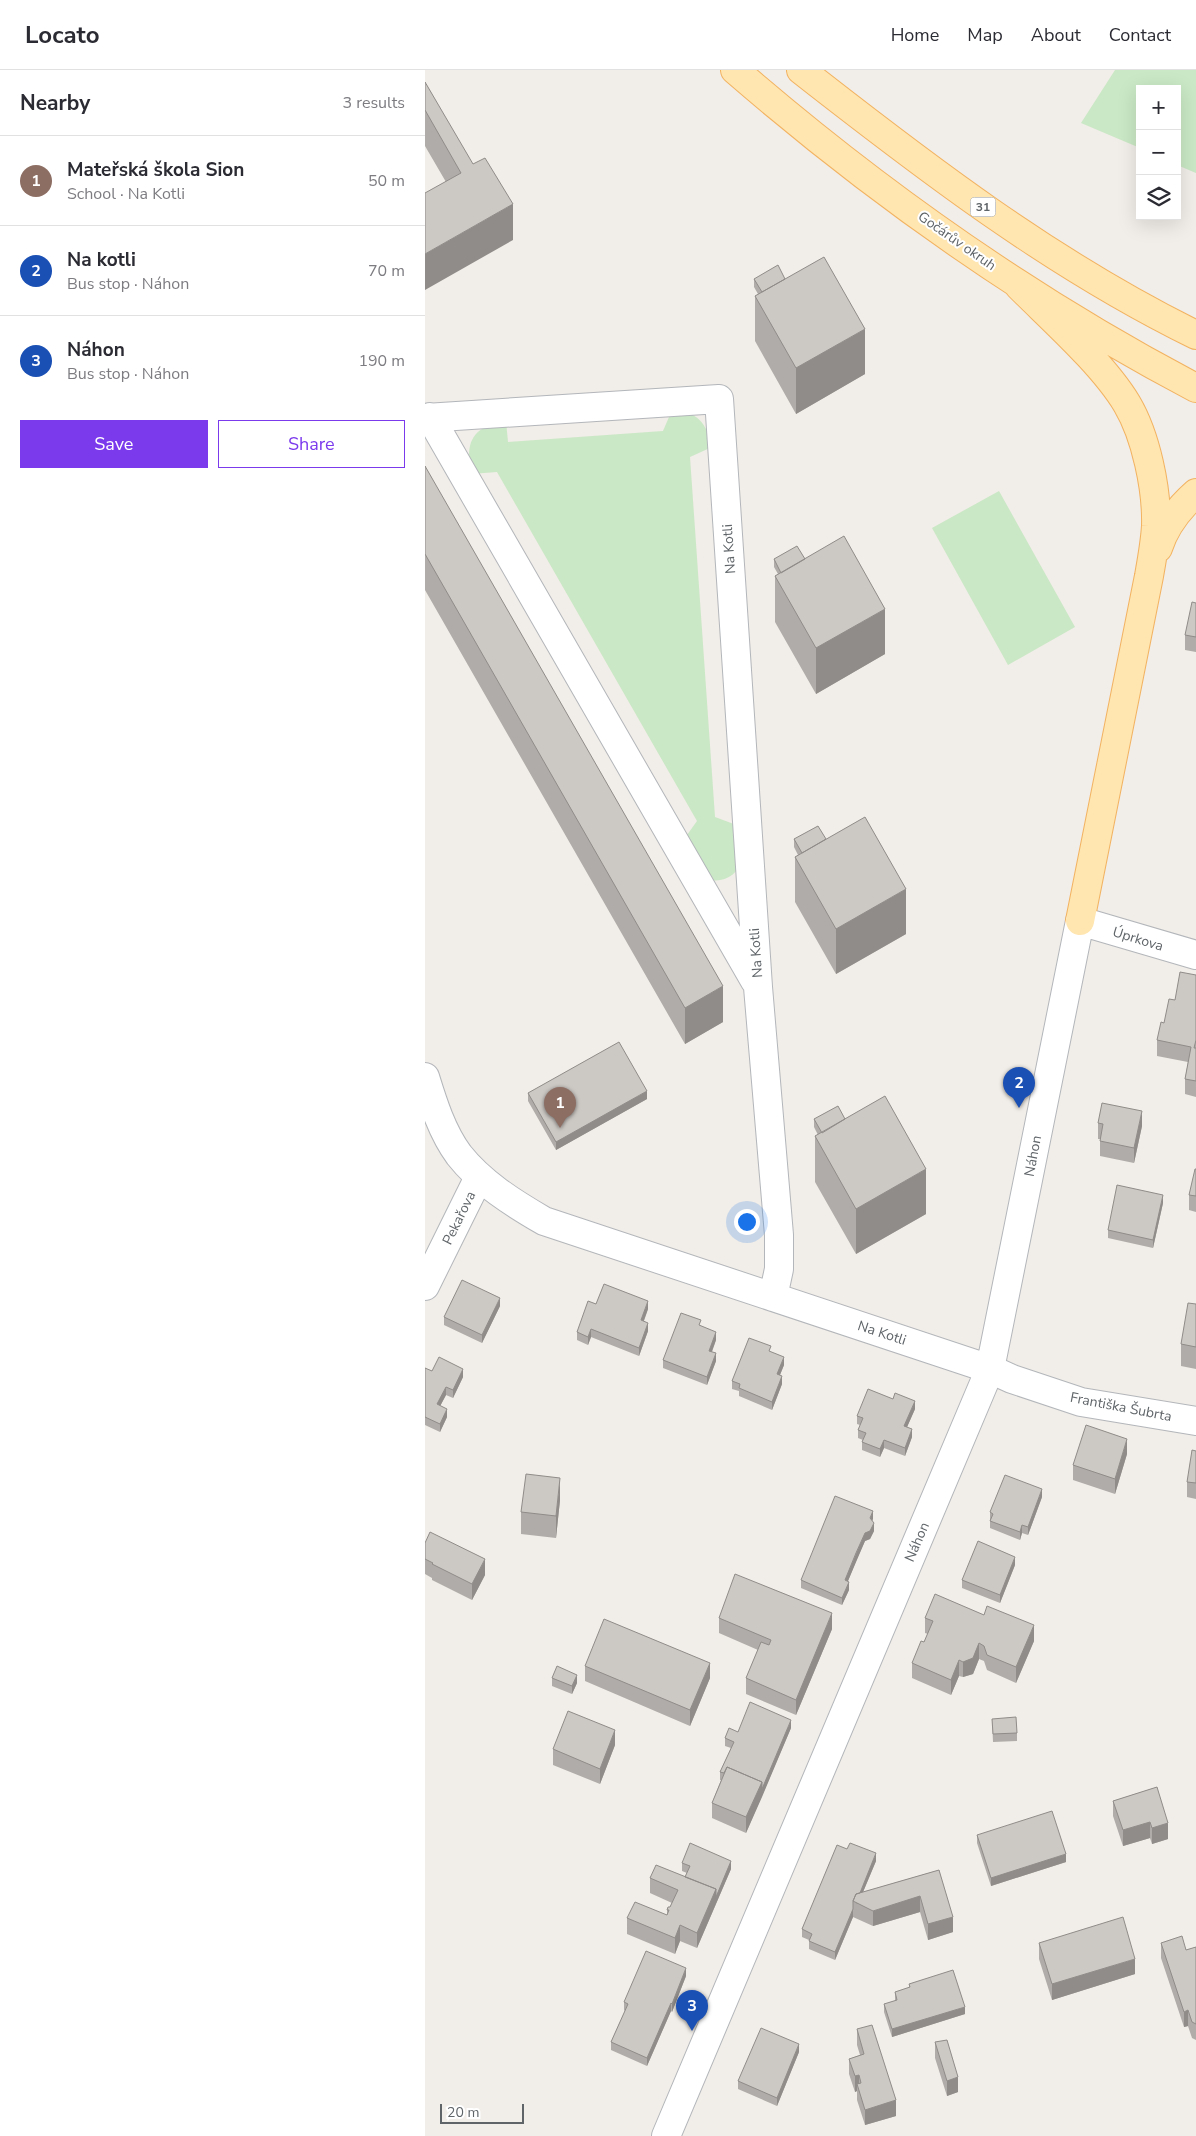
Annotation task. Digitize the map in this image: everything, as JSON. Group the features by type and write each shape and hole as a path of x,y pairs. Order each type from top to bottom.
{"main road":[{"name":"Gočárův okruh","path":"735,70 785,114 1019,286 1084,326 1196,388"},
{"name":"31","path":"801,70 911,156 1033,241 1097,281 1196,335"},
{"path":"1019,286 1099,368 1126,404 1136,423 1149,469 1155,506 1156,527 1149,576 1080,921"},
{"path":"1149,576 1159,544 1169,523 1180,508 1196,492"}],"street":[{"name":"Na Kotli","path":"758,987 427,417 719,399 758,987 779,1235 779,1269 773,1297"},
{"name":"Úprkova","path":"1080,921 1196,955"},
{"name":"Náhon","path":"666,2136 990,1369 1080,921"},
{"name":"Na Kotli","path":"425,1077 445,1131 458,1154 479,1177 510,1201 543,1221 990,1369"},
{"name":"Pekařova","path":"425,1286 479,1177"},
{"name":"Františka Šubrta","path":"990,1369 1012,1379 1081,1402 1196,1421"}],"green space":[{"path":"1115,70 1196,70 1196,173 1181,167 1181,85 1136,85 1136,146 1081,123"},
{"path":"672,410 695,416 704,425 712,447 690,457 715,817 739,826 737,870 721,880 710,880 682,842 697,821 497,472 471,474 469,462 470,444 474,437 485,427 494,424 506,421 508,442 663,431"},
{"path":"999,491 1075,627 1008,665 932,528"}],"building":[{"path":"425,82 473,164 485,158 513,204 425,254 425,193 461,173 425,110"},
{"path":"824,257 865,329 796,368 755,296"},
{"path":"778,265 785,279 762,292 754,279"},
{"path":"425,466 723,986 685,1008 425,554"},
{"path":"844,536 885,609 816,648 775,576"},
{"path":"797,546 805,559 781,573 774,559"},
{"path":"1192,602 1196,603 1196,637 1185,635"},
{"path":"865,817 906,889 836,929 795,857"},
{"path":"818,826 826,839 802,853 794,839"},
{"path":"1180,972 1196,975 1196,1040 1194,1048 1196,1048 1196,1081 1185,1079 1191,1047 1157,1040 1161,1022 1164,1023 1169,999 1175,1000"},
{"path":"619,1042 647,1091 556,1142 528,1093"},
{"path":"885,1096 926,1169 856,1209 815,1136"},
{"path":"1102,1103 1142,1111 1134,1148 1100,1141 1103,1124 1098,1123"},
{"path":"838,1106 845,1119 822,1133 814,1119"},
{"path":"1196,1169 1196,1196 1189,1195"},
{"path":"1117,1185 1163,1195 1153,1240 1108,1230"},
{"path":"462,1280 500,1298 482,1335 444,1317"},
{"path":"604,1284 648,1301 641,1320 648,1323 639,1348 591,1329 588,1337 577,1332 588,1301 596,1304"},
{"path":"1188,1303 1196,1304 1196,1347 1181,1344"},
{"path":"681,1313 701,1320 699,1325 716,1332 709,1351 716,1353 707,1377 663,1360"},
{"path":"749,1338 771,1346 769,1351 784,1357 777,1374 782,1376 772,1402 739,1388 740,1384 732,1381"},
{"path":"439,1357 463,1369 453,1390 446,1387 437,1404 447,1409 440,1424 425,1417 425,1368 432,1371"},
{"path":"868,1389 893,1399 895,1393 915,1401 904,1426 912,1429 905,1448 884,1440 880,1449 862,1442 866,1433 858,1430 863,1418 857,1416"},
{"path":"1086,1425 1127,1439 1115,1479 1073,1465"},
{"path":"1192,1450 1196,1451 1196,1483 1187,1482"},
{"path":"526,1474 560,1478 556,1516 521,1512"},
{"path":"1005,1475 1042,1489 1028,1527 1022,1525 1020,1532 990,1521 993,1514 990,1512"},
{"path":"835,1496 873,1511 870,1518 874,1523 870,1531 865,1533 856,1553 845,1580 849,1582 842,1598 801,1580"},
{"path":"430,1532 485,1559 472,1584 425,1559 425,1543"},
{"path":"978,1541 1015,1557 1000,1595 962,1580"},
{"path":"735,1574 832,1613 796,1700 746,1678 761,1642 769,1645 771,1640 719,1618"},
{"path":"935,1594 984,1615 987,1606 1034,1625 1016,1667 987,1655 984,1646 979,1643 973,1658 963,1662 959,1660 951,1680 912,1663 921,1641 924,1642 933,1621 925,1618"},
{"path":"604,1619 710,1663 690,1710 585,1666"},
{"path":"557,1666 577,1675 572,1686 552,1678"},
{"path":"750,1702 791,1720 762,1789 762,1782 727,1767 724,1773 720,1772 734,1742 725,1738 729,1728 738,1732"},
{"path":"568,1711 615,1730 600,1769 553,1749"},
{"path":"1016,1717 1017,1733 993,1734 992,1719"},
{"path":"727,1767 762,1782 746,1817 712,1803"},
{"path":"1157,1787 1168,1823 1152,1828 1150,1822 1123,1830 1113,1801"},
{"path":"1052,1811 1066,1854 991,1878 977,1835"},
{"path":"690,1843 731,1861 716,1897 716,1889 685,1877 690,1866 682,1863"},
{"path":"850,1843 876,1853 860,1893 856,1894 853,1901 853,1909 835,1952 809,1941 812,1934 802,1929 837,1845 847,1849"},
{"path":"656,1865 716,1889 697,1933 680,1925 675,1938 627,1918 635,1902 667,1915 668,1907 670,1907 678,1890 650,1878"},
{"path":"939,1870 953,1917 928,1924 920,1896 873,1911 853,1901 856,1894"},
{"path":"1123,1917 1135,1959 1052,1984 1039,1943"},
{"path":"1182,1936 1186,1950 1196,1947 1196,2024 1192,2022 1188,2010 1184,2012 1161,1943"},
{"path":"646,1951 686,1968 647,2058 611,2042 628,2004 624,2002"},
{"path":"953,1970 965,2007 892,2029 884,2004 897,2000 895,1992 910,1987 909,1984"},
{"path":"872,2025 896,2100 865,2110 857,2084 861,2083 859,2075 855,2076 849,2059 864,2054 857,2029"},
{"path":"761,2028 799,2044 777,2098 738,2081"},
{"path":"947,2040 958,2077 947,2081 935,2042"}],"place":[{"name":"Na kotli","path":"1019,1108"},
{"name":"Mateřská škola Sion","path":"560,1128"},
{"name":"Náhon","path":"692,2031"}]}
